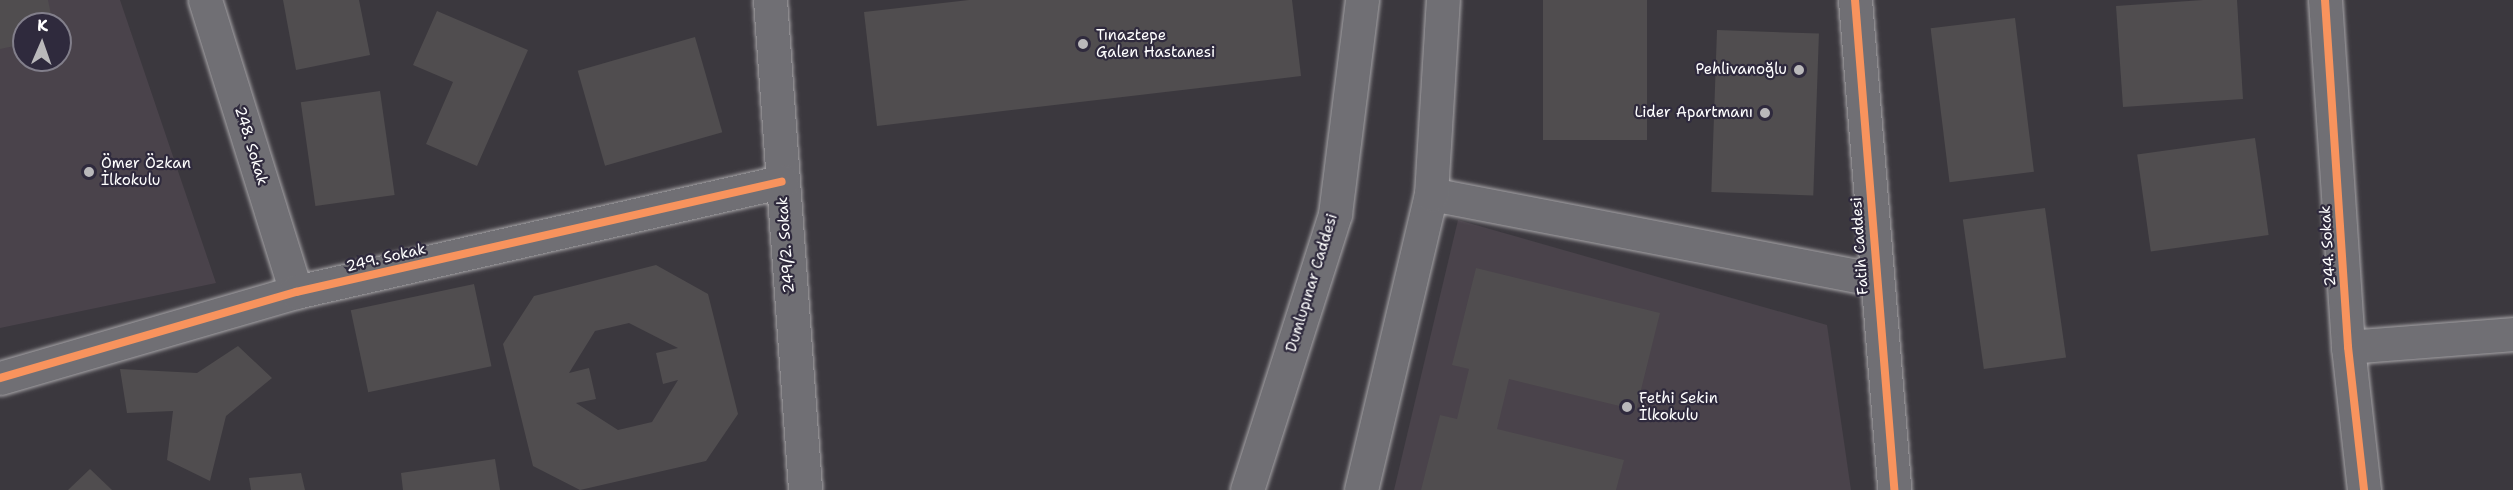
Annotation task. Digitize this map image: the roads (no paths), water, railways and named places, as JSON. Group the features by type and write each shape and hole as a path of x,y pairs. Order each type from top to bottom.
{"street":[{"name":"248. Sokak","path":"206,0 296,292"},
{"name":"249/2. Sokak","path":"770,0 805,490"},
{"name":"Dumlupınar Caddesi","path":"1247,490 1335,214 1362,0"},
{"path":"1361,490 1431,194 1443,0"},
{"name":"Fatih Caddesi","path":"1855,0 1894,490"},
{"name":"244. Sokak","path":"2325,0 2348,347 2364,490"},
{"name":"249. Sokak","path":"0,378 296,292 782,182"},
{"path":"1431,194 1876,280"},
{"path":"2348,347 2513,334"}],"place":[{"name":"Tınaztepe Galen Hastanesi","path":"1083,44"},
{"name":"Pehlivanoğlu","path":"1799,70"},
{"name":"Lider Apartmanı","path":"1765,113"},
{"name":"Ömer Özkan İlkokulu","path":"89,172"},
{"name":"Fethi Sekin İlkokulu","path":"1627,407"}]}
